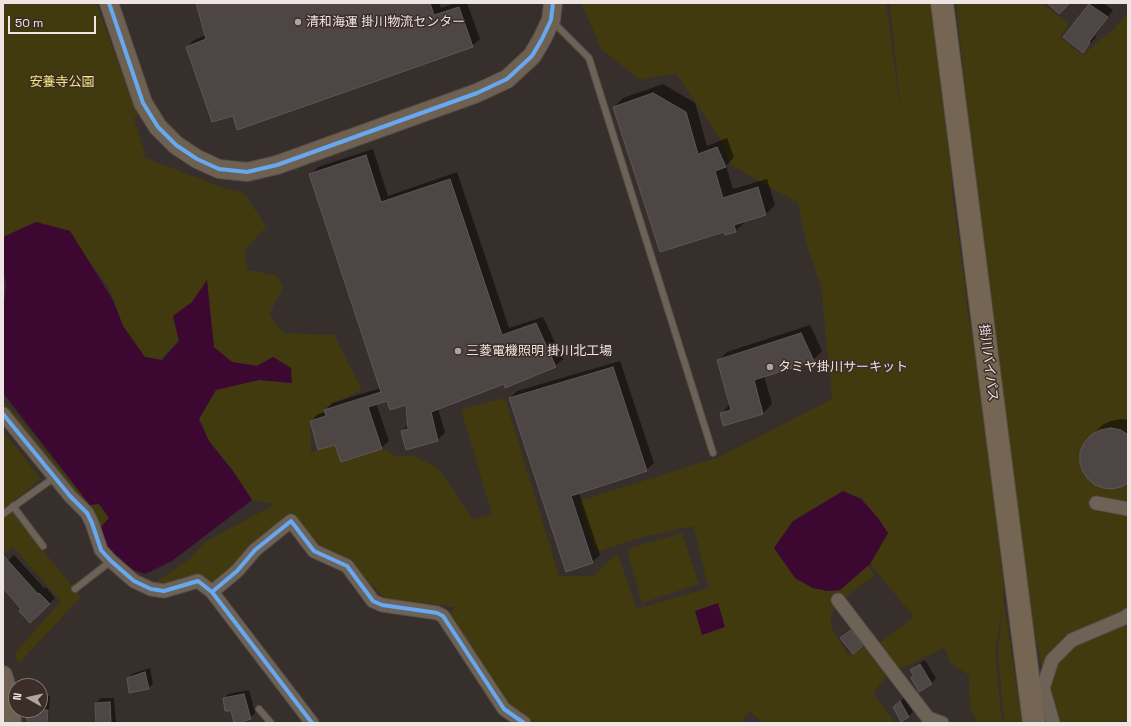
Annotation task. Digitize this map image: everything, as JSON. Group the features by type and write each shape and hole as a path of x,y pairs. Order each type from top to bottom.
{"highway":[{"name":"掛川バイパス","path":"942,3 1034,723"}],"street":[{"path":"109,3 143,103 158,127 176,145 196,159 219,169 247,172 277,164 470,96 507,79 532,56 542,39 552,11"},
{"path":"3,414 70,496 87,513 101,550 134,581 152,589 164,591 198,581 212,592 312,723"},
{"path":"1096,503 1128,509"},
{"path":"212,592 237,571 255,550 291,521 314,551 347,566 373,601 382,605 438,613 442,616 504,709 524,723"},
{"path":"838,600 928,718 942,723"},
{"path":"1053,723 1043,688 1052,660 1072,640 1128,615"},
{"path":"3,675 10,698 12,723"}],"lane":[{"path":"552,11 589,58 713,453"},
{"path":"3,514 55,477"},
{"path":"14,506 44,546"},
{"path":"75,589 111,560"},
{"path":"259,709 271,723"}],"green space":[{"name":"安養寺公園","path":"3,3 96,3 138,116 134,118 145,155 143,157 227,189 241,192 247,197 266,227 245,250 247,270 276,275 283,287 269,315 284,333 334,335 362,390 323,409 324,415 310,420 311,453 335,445 341,462 384,449 394,455 390,461 395,456 414,456 436,467 446,479 473,520 492,514 461,409 505,398 559,576 593,576 617,553 637,609 709,588 693,526 642,537 595,552 579,501 719,457 832,399 821,286 806,242 798,203 731,165 720,139 676,73 640,80 602,50 581,3 886,3 901,115 890,3 935,3 940,41 947,141 952,176 952,192 967,309 982,390 1004,589 1003,596 1022,723 1004,723 998,651 1002,608 995,653 1002,723 978,723 970,708 969,675 951,664 944,648 897,670 878,644 914,617 870,564 888,533 860,494 861,499 843,491 793,574 813,588 828,591 840,590 868,566 875,575 837,604 830,618 833,630 848,655 866,647 888,674 873,693 895,723 763,723 750,711 741,723 536,723 509,704 478,663 450,612 456,607 384,598 366,579 353,562 313,547 293,514 285,515 219,581 208,582 203,575 187,581 159,587 157,581 191,558 205,542 275,504 252,500 233,471 209,441 199,419 216,390 259,380 291,383 291,368 273,357 257,366 232,362 213,347 192,302 173,316 179,340 160,360 145,357 142,355 123,326 108,286 83,253 70,231 36,222 3,237"},
{"path":"956,3 1042,3 1069,24 1060,37 1083,55 1114,29 1128,14 1128,720 1114,723 1052,723 1016,540"},
{"path":"3,401 18,416 90,505 99,504 109,518 100,528 67,485 3,409"},
{"path":"3,431 41,479 3,510"},
{"path":"12,512 81,597 18,664 15,653 61,601 13,547 3,555 3,518"},
{"path":"682,533 699,584 642,603 627,549"}],"shaded area":[{"path":"36,222 70,231 113,300 123,326 145,357 162,360 179,341 173,316 192,302 207,280 214,347 232,362 257,366 273,357 291,368 292,383 259,380 216,390 199,419 209,441 233,471 252,500 172,561 145,574 133,570 106,545 100,528 109,518 99,504 90,505 3,393 3,311 6,285 3,270 3,237"},
{"path":"843,491 861,499 878,518 888,533 870,564 840,590 828,591 813,588 795,578 774,548 793,521"},
{"path":"718,603 725,627 702,635 695,611"}],"building":[{"path":"196,3 430,3 434,15 459,7 473,47 237,130 233,116 212,122 186,47 206,39"},
{"path":"1047,3 1070,3 1059,14"},
{"path":"1089,4 1108,17 1089,42 1090,43 1083,53 1063,37"},
{"path":"653,93 686,112 698,154 717,147 726,167 715,171 723,198 758,187 766,215 734,225 736,232 725,235 724,232 660,252 613,107"},
{"name":"三菱電機照明 掛川北工場","path":"366,155 381,202 450,179 502,335 536,323 556,367 505,388 504,384 431,412 438,441 406,450 401,431 408,429 406,405 390,410 387,401 368,407 382,449 341,462 335,445 318,450 310,421 326,416 324,410 381,392 309,174"},
{"path":"801,333 814,361 754,380 763,414 723,426 720,413 731,410 717,360"},
{"path":"613,367 647,471 571,496 593,563 566,572 509,398"},
{"path":"1111,428 1121,430 1128,435 1128,483 1121,487 1112,489 1095,485 1083,472 1080,463 1080,452 1084,443 1091,435 1100,430"},
{"path":"3,555 38,594 39,593 50,604 30,623 19,611 21,609 3,588"},
{"path":"851,630 863,646 853,654 840,638"},
{"path":"920,664 932,684 919,692 911,678 913,675 910,670"},
{"path":"145,672 149,689 129,693 127,678"},
{"path":"244,694 251,719 234,723 231,711 225,711 223,698"},
{"path":"900,701 909,717 901,722 893,707"},
{"path":"110,702 111,723 96,723 95,703"},
{"path":"26,718 47,718 47,723 28,723"}],"cycle path":[{"path":"109,3 143,103 158,127 176,145 197,159 219,169 247,172 277,165 477,93 507,79 532,56 551,20 553,3"},
{"path":"3,414 70,496 87,513 101,550 111,561 134,581 151,589 164,591 198,581 212,592 312,723"},
{"path":"212,592 237,571 255,550 291,521 314,551 347,566 373,601 382,605 437,613 443,616 504,709 524,723"}],"place":[{"name":"清和海運 掛川物流センター","path":"298,22"},
{"name":"三菱電機照明 掛川北工場","path":"458,351"},
{"name":"タミヤ掛川サーキット","path":"770,367"}]}
